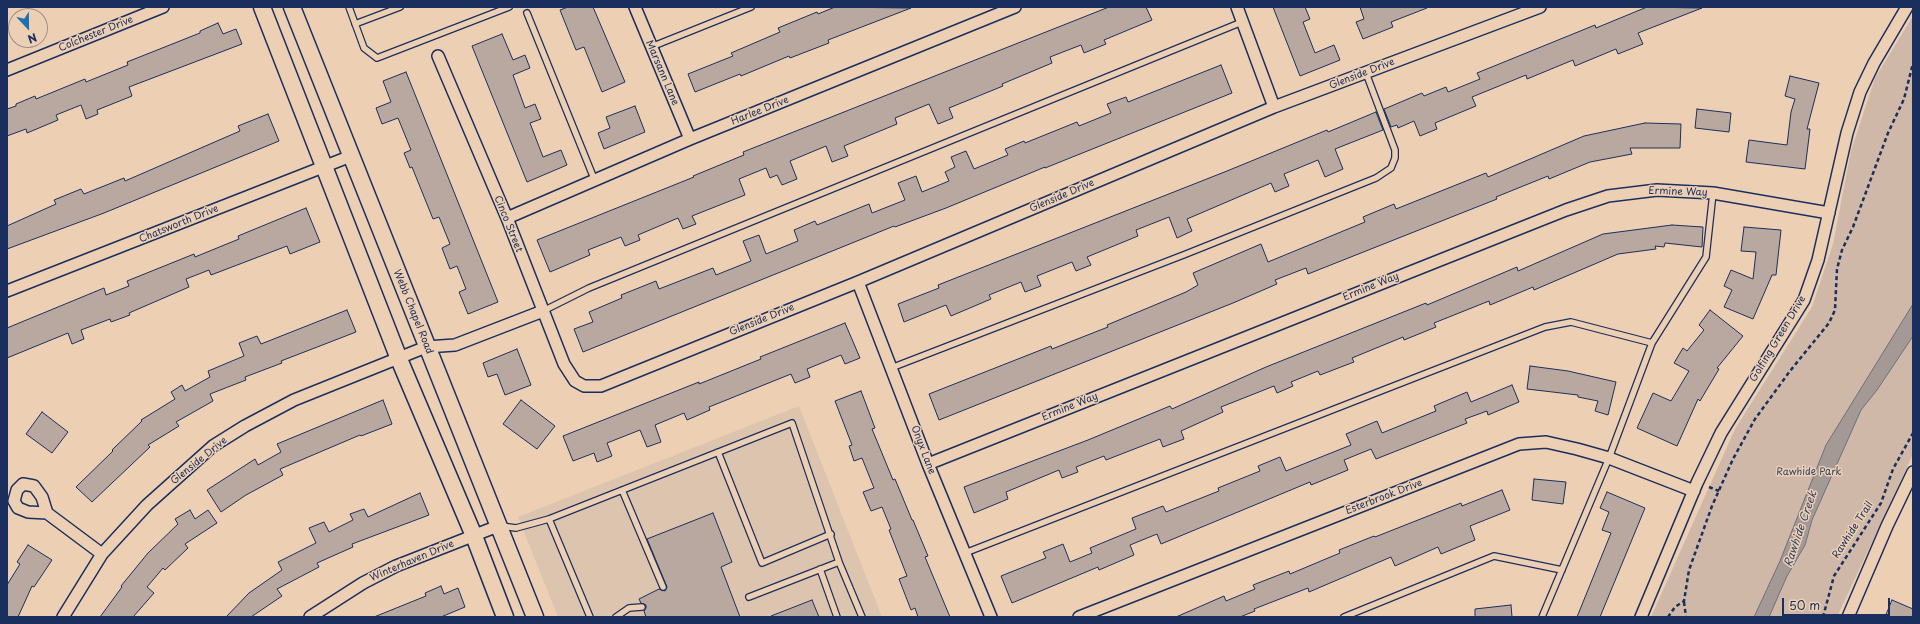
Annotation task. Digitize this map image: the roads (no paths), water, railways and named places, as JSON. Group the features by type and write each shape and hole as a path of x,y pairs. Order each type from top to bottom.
{"main road":[{"path":"262,7 399,359 474,536 505,617"},
{"name":"Webb Chapel Road","path":"292,7 426,347 535,617"}],"street":[{"name":"Colchester Drive","path":"7,70 163,7"},
{"name":"Marsann Lane","path":"635,7 690,140"},
{"name":"Harlee Drive","path":"507,218 690,140 1015,7"},
{"path":"1237,7 1274,107"},
{"name":"Glenside Drive","path":"584,386 601,386 858,282 1274,107 1540,7"},
{"name":"Golfing Green Drive","path":"1641,617 1694,491 1721,433 1804,300 1818,260 1847,133 1860,92 1874,63 1907,7"},
{"name":"Cinco Street","path":"438,56 507,218 564,364 575,381 584,386"},
{"name":"Chatsworth Drive","path":"7,291 350,156"},
{"name":"Ermine Way","path":"928,464 1573,207 1608,196 1657,190 1712,193 1829,213"},
{"name":"Onyx Lane","path":"858,282 928,464 991,617"},
{"path":"426,347 455,345 543,311"},
{"name":"Glenside Drive","path":"63,617 102,554 147,505 213,446 245,426 294,400 426,347"},
{"name":"Esterbrook Drive","path":"1079,617 1519,444 1546,442 1609,458 1694,491"},
{"path":"1848,617 1887,526 1913,472"},
{"path":"47,513 102,554"},
{"name":"Winterhaven Drive","path":"310,617 363,582 396,566 498,526"}],"lane":[{"path":"349,7 364,48 377,58 509,7"},
{"path":"355,24 400,7"},
{"path":"651,47 752,7"},
{"path":"527,13 596,181"},
{"path":"543,311 589,288 1242,22"},
{"path":"891,368 1186,254 1376,178 1391,168 1395,158 1395,150 1366,73"},
{"path":"1542,617 1609,458 1652,343 1706,257 1712,193"},
{"path":"964,553 1545,327 1571,322 1652,343"},
{"path":"498,526 516,528 549,519 792,423 831,534 839,562 862,617"},
{"path":"718,452 762,563 831,534"},
{"path":"622,490 664,587"},
{"path":"549,519 590,617"},
{"path":"1344,617 1494,556 1562,570"},
{"path":"749,598 839,562"},
{"path":"820,569 837,617"},
{"path":"616,617 629,608 642,607"}],"water":[{"name":"Rawhide Creek","path":"1913,304 1913,336 1877,390 1861,410 1812,520 1805,545 1787,576 1769,617 1754,617 1780,561 1826,445"}],"park label":[{"name":"Rawhide Park","path":"1809,472"}]}
